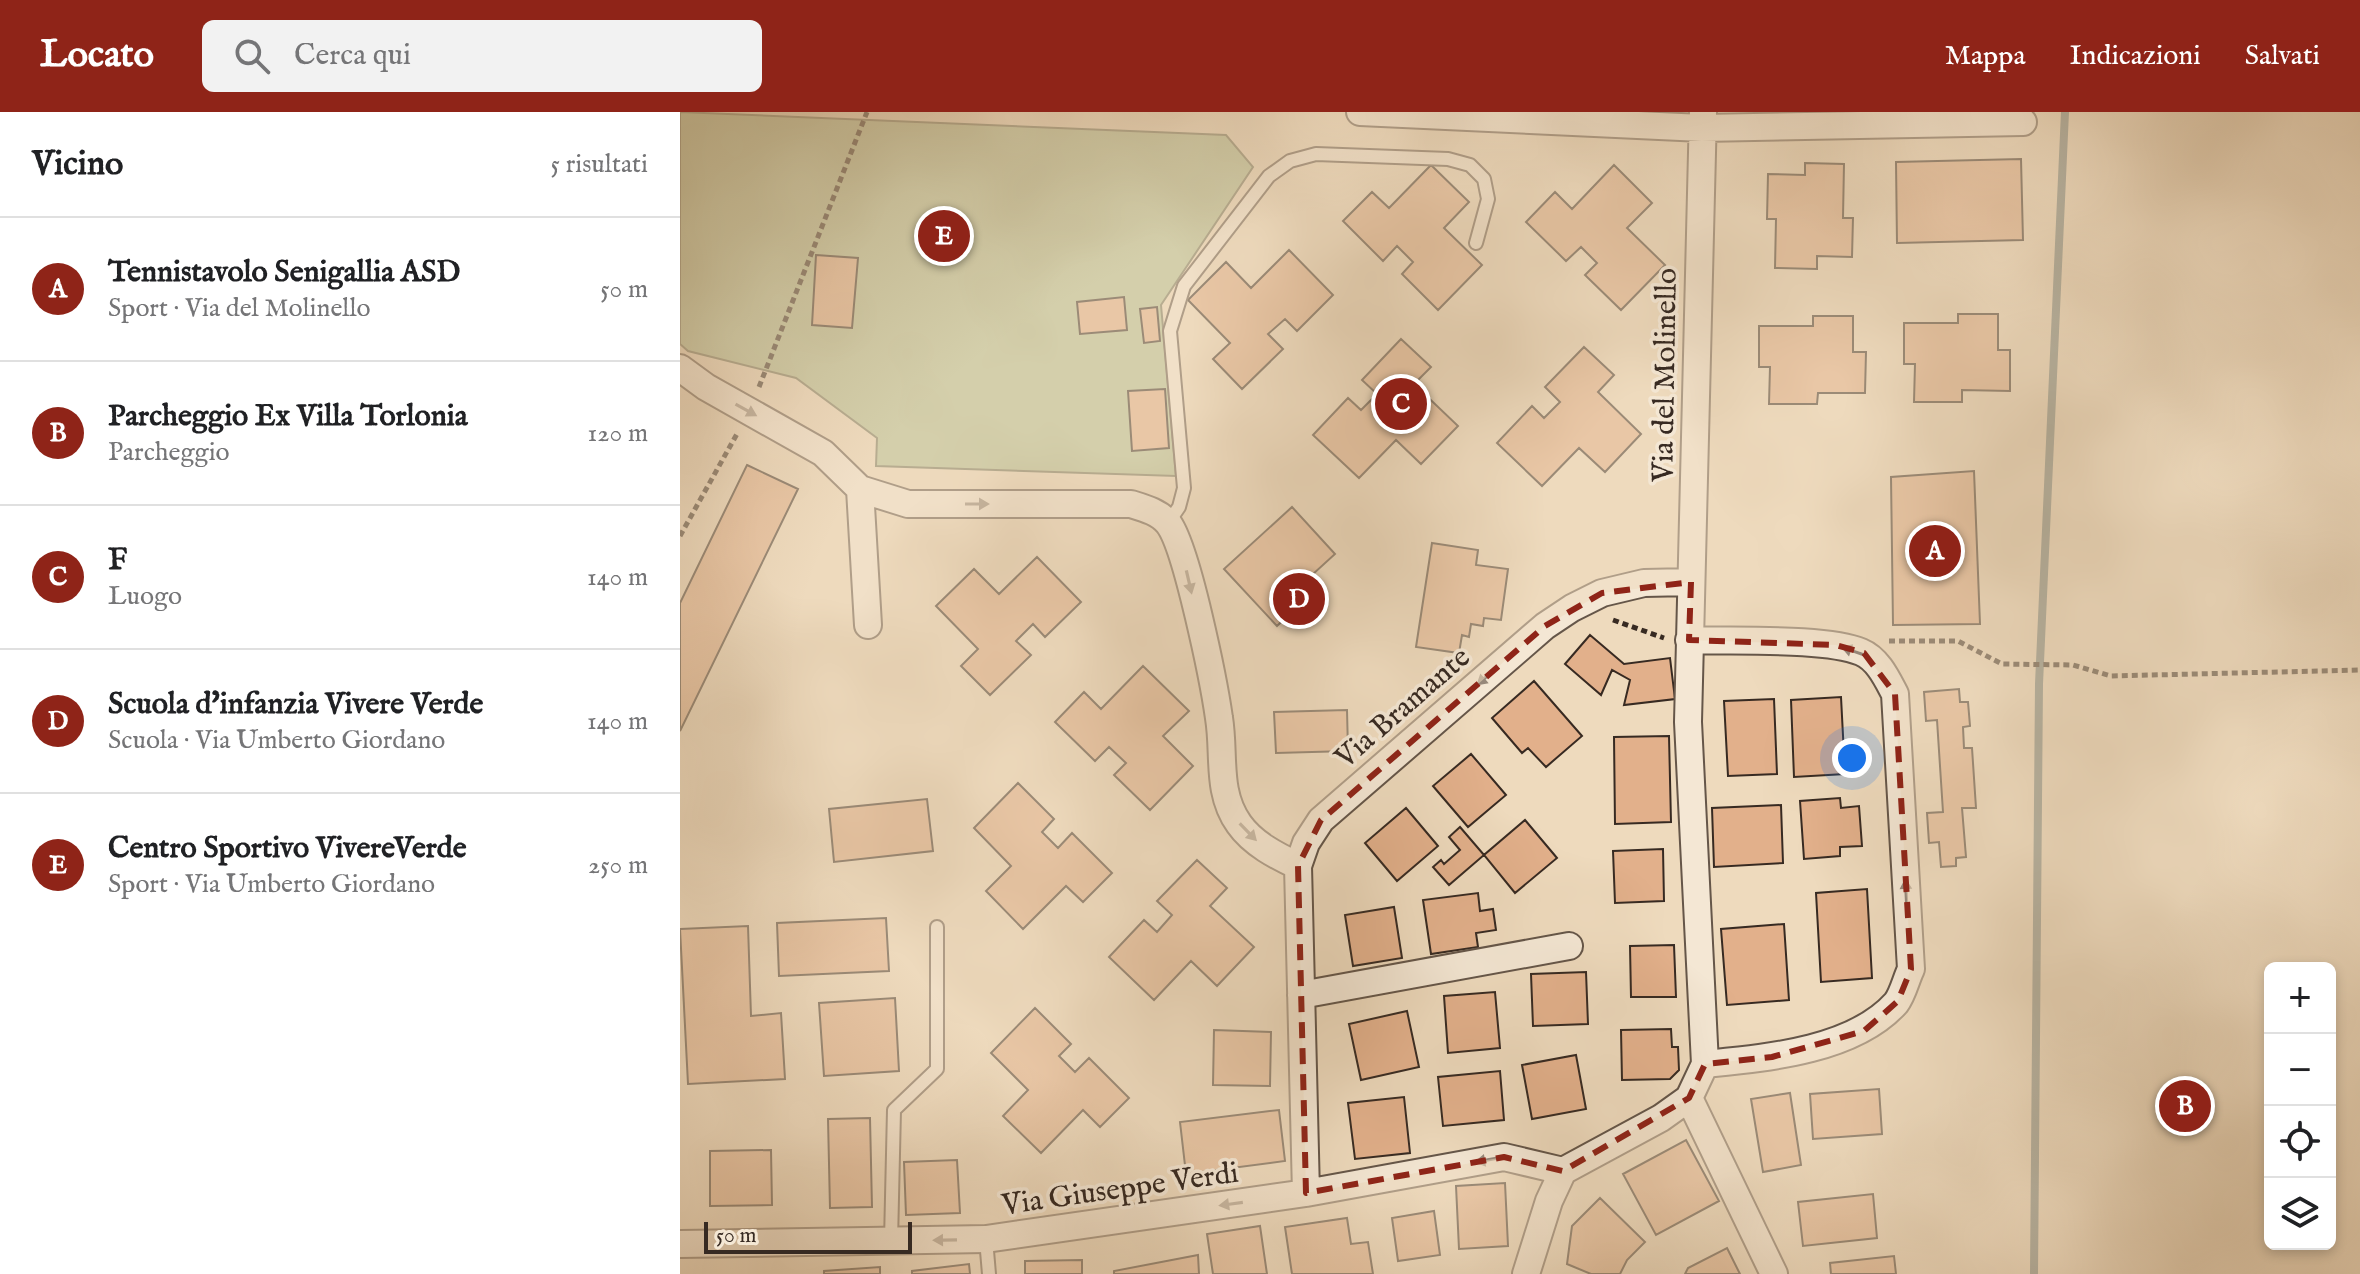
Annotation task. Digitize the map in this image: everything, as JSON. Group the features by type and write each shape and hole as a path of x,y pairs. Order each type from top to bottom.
{"street":[{"path":"1360,112 1702,120 2023,122"},
{"name":"Via del Molinello","path":"1689,1098 1705,1064 1688,722 1702,120"},
{"path":"680,368 749,412 823,453 860,489 908,504 1131,504 1153,511 1168,523 1182,551 1219,718 1223,789 1239,824 1268,851 1298,866"},
{"path":"860,489 868,625"},
{"name":"Via Bramante","path":"1306,1193 1298,866 1306,843 1321,820 1545,626 1602,593 1644,583 1691,582"},
{"path":"1689,640 1836,645 1864,653 1884,672 1895,694 1911,969 1898,1001 1864,1031 1772,1057 1705,1064"},
{"path":"1301,995 1569,946"},
{"path":"1526,1274 1549,1201 1563,1171 1661,1118 1689,1098 1774,1274"},
{"name":"Via Giuseppe Verdi","path":"680,1244 986,1239 1306,1193 1504,1157 1563,1171"}],"lane":[{"path":"1168,523 1179,507 1184,488 1170,331 1175,307 1184,286 1269,176 1290,161 1316,154 1448,159 1470,165 1484,179 1488,199 1476,243"},
{"path":"891,1241 894,1110 937,1069 937,927"},
{"path":"986,1239 989,1274"}],"path":[{"path":"680,536 749,412 867,112"},
{"path":"1600,618 1622,621 1661,637 1689,640"},
{"path":"1864,653 1886,641 1958,641 2002,664 2073,665 2111,676 2360,670"}],"highlighted area":[{"path":"1691,582 1689,640 1836,645 1864,653 1895,694 1911,969 1898,1001 1864,1031 1772,1057 1705,1064 1689,1098 1563,1171 1504,1157 1306,1193 1298,866 1321,820 1545,626 1602,593"}],"green space":[{"path":"680,112 1226,135 1253,167 1161,305 1176,476 876,466 877,438 796,378 688,351 680,344"}],"building":[{"path":"2021,159 2023,240 1897,243 1896,162"},
{"path":"1805,163 1844,164 1843,218 1853,218 1852,257 1817,256 1817,269 1775,268 1776,219 1767,219 1768,174 1805,175"},
{"path":"1431,165 1469,202 1444,228 1482,265 1438,310 1402,274 1413,262 1397,246 1383,261 1343,221 1372,192 1389,208"},
{"path":"1614,165 1652,203 1627,228 1665,265 1621,310 1585,275 1597,263 1581,247 1566,261 1526,222 1555,192 1572,209"},
{"path":"1289,250 1333,295 1297,331 1285,319 1268,334 1283,349 1242,389 1213,359 1230,343 1188,300 1226,262 1251,288"},
{"path":"816,255 858,258 852,328 812,325"},
{"path":"1124,297 1127,330 1080,334 1077,302"},
{"path":"1157,307 1160,341 1144,343 1140,309"},
{"path":"1958,314 1998,314 1998,350 2010,350 2010,391 1962,390 1962,402 1914,402 1915,364 1904,364 1904,323 1958,323"},
{"path":"1813,316 1853,316 1853,352 1866,352 1865,393 1818,393 1817,404 1769,404 1770,367 1759,367 1759,326 1813,326"},
{"path":"1401,339 1431,367 1414,384 1458,426 1421,464 1396,440 1359,478 1313,435 1348,398 1361,410 1377,394 1362,380"},
{"path":"1584,347 1614,375 1598,392 1641,434 1605,472 1579,448 1542,486 1497,443 1532,406 1544,418 1560,402 1545,387"},
{"path":"1165,389 1169,448 1132,451 1128,391"},
{"path":"747,465 798,489 680,731 680,603"},
{"path":"1974,471 1980,624 1893,625 1891,477"},
{"path":"1292,507 1335,554 1290,595 1299,605 1277,626 1224,569"},
{"path":"1432,543 1478,550 1476,565 1508,569 1501,620 1484,618 1483,626 1471,624 1469,637 1462,635 1459,653 1416,647"},
{"path":"1037,557 1081,602 1045,637 1033,624 1016,641 1031,655 990,695 961,666 978,649 936,606 974,569 999,594"},
{"path":"1590,635 1624,664 1670,658 1675,699 1624,705 1630,680 1612,670 1601,695 1565,664"},
{"path":"1143,666 1189,711 1163,736 1193,766 1150,810 1114,775 1126,763 1109,747 1095,761 1055,722 1084,692 1101,709"},
{"path":"1534,681 1582,736 1546,767 1528,748 1522,753 1492,718"},
{"path":"1959,689 1960,702 1968,702 1970,726 1963,727 1964,748 1972,748 1976,808 1962,808 1966,857 1956,858 1956,866 1941,867 1939,842 1929,843 1927,813 1943,812 1937,720 1926,721 1924,692"},
{"path":"1841,697 1845,774 1794,777 1791,700"},
{"path":"1774,699 1777,774 1728,776 1724,701"},
{"path":"1347,710 1348,751 1276,753 1274,712"},
{"path":"1669,736 1671,822 1615,824 1614,737"},
{"path":"1471,754 1506,795 1468,827 1433,786"},
{"path":"1018,783 1054,819 1042,832 1058,848 1072,833 1112,873 1083,902 1066,886 1023,929 986,891 1011,866 974,828"},
{"path":"1840,798 1841,808 1859,806 1862,846 1840,847 1840,856 1804,859 1800,801"},
{"path":"927,799 933,851 834,862 829,809"},
{"path":"1781,805 1783,863 1714,867 1712,808"},
{"path":"1406,808 1438,846 1397,881 1365,843"},
{"path":"1525,820 1557,858 1515,893 1484,855"},
{"path":"1460,827 1484,855 1449,885 1433,867 1441,860 1444,864 1460,850 1449,837"},
{"path":"1663,849 1664,901 1615,903 1613,851"},
{"path":"1197,860 1227,888 1210,906 1254,947 1217,986 1191,961 1154,1000 1109,957 1144,920 1157,932 1172,915 1157,901"},
{"path":"1867,889 1872,978 1821,982 1816,893"},
{"path":"1478,893 1480,911 1493,909 1496,930 1476,933 1478,947 1431,954 1423,900"},
{"path":"1394,907 1402,958 1353,966 1345,915"},
{"path":"886,918 889,971 779,976 777,923"},
{"path":"1784,924 1789,1000 1727,1005 1721,929"},
{"path":"748,926 751,1016 781,1013 785,1079 688,1084 680,929"},
{"path":"1674,945 1676,997 1631,997 1630,946"},
{"path":"1586,972 1588,1024 1533,1026 1531,974"},
{"path":"1495,992 1500,1048 1448,1053 1444,996"},
{"path":"895,998 899,1071 824,1076 819,1003"},
{"path":"1035,1008 1071,1044 1059,1056 1075,1072 1089,1058 1129,1098 1100,1127 1083,1110 1041,1153 1003,1116 1028,1090 991,1053"},
{"path":"1407,1011 1419,1067 1361,1080 1349,1024"},
{"path":"1671,1029 1672,1047 1678,1047 1679,1070 1670,1079 1622,1080 1621,1030"},
{"path":"1214,1030 1271,1032 1270,1086 1213,1085"},
{"path":"1576,1055 1586,1109 1532,1119 1522,1065"},
{"path":"1500,1071 1504,1120 1443,1126 1438,1077"},
{"path":"1879,1089 1882,1134 1813,1139 1810,1094"},
{"path":"1790,1093 1801,1165 1763,1172 1751,1099"},
{"path":"1404,1097 1410,1153 1355,1159 1348,1103"},
{"path":"1279,1110 1285,1161 1186,1174 1180,1122"},
{"path":"870,1118 872,1207 830,1208 828,1119"},
{"path":"1686,1140 1719,1201 1656,1235 1623,1174"},
{"path":"771,1150 772,1205 710,1206 710,1151"},
{"path":"957,1160 960,1213 906,1215 904,1162"},
{"path":"1505,1183 1508,1246 1459,1249 1456,1186"},
{"path":"1873,1194 1877,1238 1803,1246 1798,1202"},
{"path":"1600,1198 1645,1242 1627,1260 1620,1274 1591,1274 1567,1264 1572,1226"},
{"path":"1434,1211 1440,1255 1398,1261 1392,1218"},
{"path":"1347,1218 1351,1244 1368,1242 1373,1274 1292,1274 1285,1227"},
{"path":"1260,1226 1267,1274 1213,1274 1207,1234"},
{"path":"1727,1248 1740,1274 1685,1274 1688,1268"},
{"path":"1198,1255 1199,1274 1114,1274 1114,1271"},
{"path":"1894,1256 1896,1274 1831,1274 1830,1263"},
{"path":"1082,1260 1082,1274 1025,1274 1025,1261"},
{"path":"969,1264 970,1274 912,1274 912,1271"},
{"path":"880,1267 880,1274 824,1274 824,1271"}],"waterway":[{"path":"2034,1274 2039,684 2065,112"}],"place":[{"name":"Centro Sportivo VivereVerde","path":"944,236"},
{"name":"F","path":"1401,404"},
{"name":"Tennistavolo Senigallia ASD","path":"1935,551"},
{"name":"Scuola d'infanzia Vivere Verde","path":"1299,599"},
{"name":"Parcheggio Ex Villa Torlonia","path":"2185,1106"}]}
